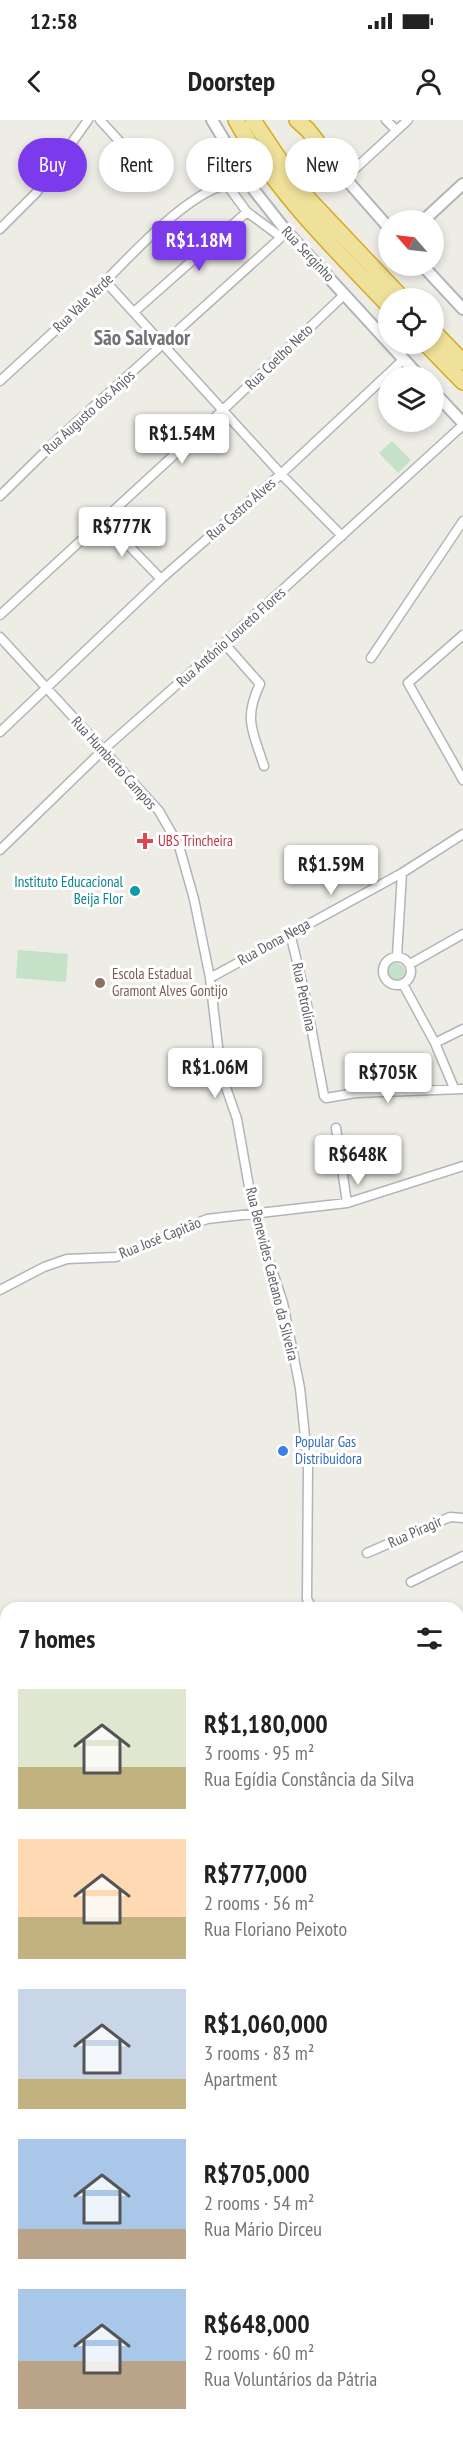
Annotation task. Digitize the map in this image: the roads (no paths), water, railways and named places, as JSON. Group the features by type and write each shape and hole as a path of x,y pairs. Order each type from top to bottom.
{"highway":[{"path":"236,120 268,171 378,294"},
{"path":"253,120 299,189 393,288"},
{"path":"297,120 314,138"},
{"path":"444,342 463,362"},
{"path":"436,354 463,382"}],"street":[{"path":"0,229 36,193 88,120"},
{"path":"100,120 116,138"},
{"name":"Rua Serginho","path":"212,120 284,235 345,294 409,366"},
{"path":"386,120 396,130"},
{"path":"359,165 408,120"},
{"path":"435,210 463,184"},
{"name":"Rua Vale Verde","path":"0,381 163,226 193,201 216,187 227,185 247,212"},
{"path":"357,192 378,216"},
{"path":"134,312 247,212 284,235"},
{"name":"Rua Augusto dos Anjos","path":"0,496 61,436 284,235"},
{"path":"433,276 462,305"},
{"path":"106,282 281,474 342,536"},
{"name":"Rua Coelho Neto","path":"0,615 345,294"},
{"name":"Rua Castro Alves","path":"0,732 160,579 281,474 403,360"},
{"path":"444,403 463,424"},
{"name":"Rua Antônio Loureto Flores","path":"0,850 103,750 224,644 463,424"},
{"path":"103,519 160,579"},
{"path":"370,658 463,521"},
{"path":"463,635 408,684 463,780"},
{"name":"Rua Humberto Campos","path":"0,637 159,812 179,846 194,899 210,978"},
{"path":"224,644 260,684 252,702 250,716 251,727 264,766"},
{"name":"Rua Dona Nega","path":"210,978 402,873 463,834"},
{"path":"396,957 402,873"},
{"name":"Rua Petrolina","path":"290,933 326,1098 356,1093 459,1089"},
{"path":"410,964 463,934"},
{"path":"396,957 404,958 410,964 411,974 402,984 393,985 383,976 385,963 396,957"},
{"name":"Rua Benevides Caetano da Silveira","path":"210,978 221,1073 237,1119 254,1215 283,1303 300,1388 308,1466 309,1602"},
{"path":"402,984 459,1089"},
{"path":"435,1043 463,1029"},
{"path":"336,1128 347,1203"},
{"name":"Rua José Capitão","path":"0,1290 67,1259 116,1257 207,1220 347,1203 463,1166"},
{"name":"Rua Piragir","path":"368,1553 450,1517 463,1518"},
{"path":"411,1582 463,1556"}],"place":[{"name":"UBS Trincheira","path":"145,841"},
{"name":"Instituto Educacional Beija Flor","path":"135,891"},
{"name":"Escola Estadual Gramont Alves Gontijo","path":"100,983"},
{"name":"Popular Gas Distribuidora","path":"283,1451"}],"district":[{"name":"São Salvador","path":"142,338"}]}
